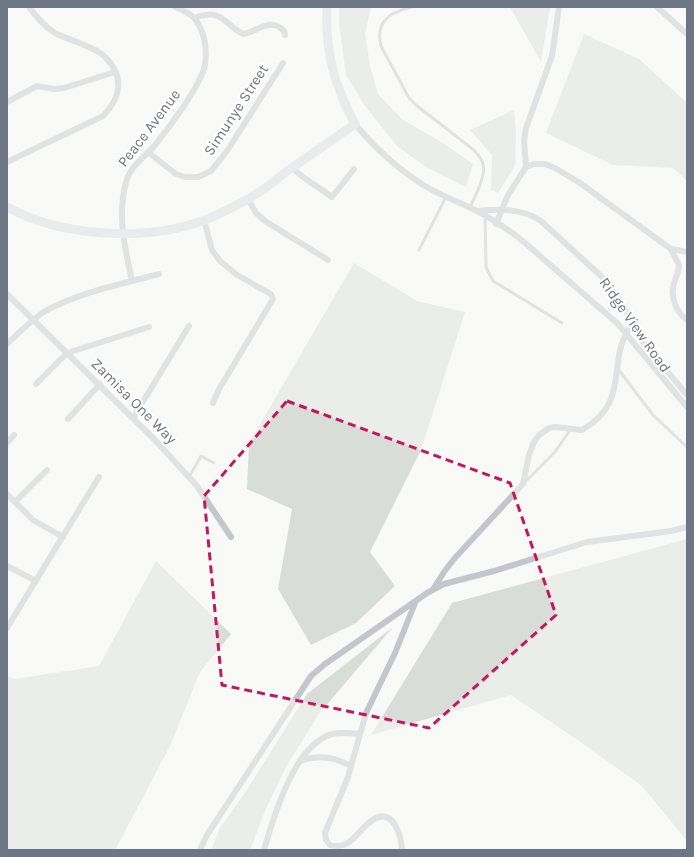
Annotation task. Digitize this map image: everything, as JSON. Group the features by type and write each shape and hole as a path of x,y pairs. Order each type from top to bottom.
{"street":[{"path":"7,162 103,116 117,97 119,86 115,72 105,56 51,30 29,7"},
{"path":"175,7 195,18 204,14 221,17 243,34 263,25 278,27 284,31 285,35"},
{"name":"Ridge View Road","path":"327,7 326,24 330,59 342,100 355,124 376,149 399,170 426,187 470,208 485,213 502,210 526,213 541,221 601,276 620,300 643,342 687,396"},
{"path":"496,224 513,185 526,166 524,140 526,128 552,56 559,7"},
{"path":"657,7 687,34"},
{"name":"Peace Avenue","path":"132,281 122,233 126,182 134,165 164,134 203,73 205,65 205,42 200,26 195,18"},
{"name":"Simunye Street","path":"148,152 176,174 185,177 198,177 211,170 227,151 283,63"},
{"path":"7,102 37,86 54,89 64,88 115,72"},
{"path":"7,207 48,224 80,230 122,233 157,231 204,220 248,199 355,124"},
{"path":"526,166 545,164 555,168 580,183 671,249 687,252"},
{"path":"292,168 332,197 354,169"},
{"path":"248,199 256,213 265,221 328,260"},
{"name":"Ridge View Road","path":"485,213 496,224 515,234 617,323 687,407"},
{"path":"204,220 212,250 220,261 237,274 273,297 218,391 213,403"},
{"path":"671,249 679,264 673,287 675,303 682,316 687,320"},
{"path":"7,344 34,319 47,310 74,298 159,274"},
{"name":"Zamisa One Way","path":"7,294 100,384 189,477 197,486 231,537"},
{"path":"434,588 454,559 523,484 529,455 534,442 539,435 549,428 555,427 570,430 582,430 591,425 605,411 614,394 620,348 625,333 633,323"},
{"path":"36,384 67,353 149,326"},
{"path":"133,418 189,326"},
{"path":"68,419 100,384"},
{"path":"7,442 14,435"},
{"path":"15,502 47,470"},
{"path":"7,628 99,477"},
{"path":"7,494 41,526 63,537"},
{"path":"200,850 206,835 311,676 434,588 528,562 587,542 671,531 687,527"},
{"path":"7,566 36,581"},
{"path":"402,850 398,828 386,818 379,817 373,820 357,837 341,846 330,845 326,840 325,833 351,766 366,713 395,652 416,602"},
{"path":"264,850 283,796 300,761 312,746 331,734 344,732 359,734"},
{"path":"300,761 309,758 330,757 351,766"}],"lane":[{"path":"412,7 395,12 382,23 379,38 381,46 409,98 475,151 482,160 484,166 483,175 470,208"},
{"path":"419,250 446,197"},
{"path":"485,213 486,267 493,281 562,323"},
{"path":"617,368 653,414 687,447"},
{"path":"523,484 554,452 570,430"},
{"path":"189,477 201,456 214,463"}],"highlighted area":[{"path":"287,401 510,483 556,615 429,728 222,685 204,496"}],"shaded area":[{"path":"339,7 371,7 365,34 370,66 378,94 403,120 443,143 473,164 466,187 426,167 397,146 365,106 346,75 339,23"},
{"path":"510,7 550,7 541,62"},
{"path":"584,34 639,59 687,103 687,181 673,168 613,165 546,133"},
{"path":"514,110 516,132 515,166 498,193 491,190 492,155 470,130"},
{"path":"354,263 417,301 465,312 421,450 370,552 395,586 356,623 311,645 278,589 292,509 247,489 249,443"},
{"path":"687,539 687,841 642,786 511,695 371,735 452,603"},
{"path":"156,561 231,634 200,672 170,746 115,850 7,850 7,676 15,679 99,666"},
{"path":"393,627 319,714 287,765 265,811 250,850 211,850 220,828 250,785 307,694"}]}
